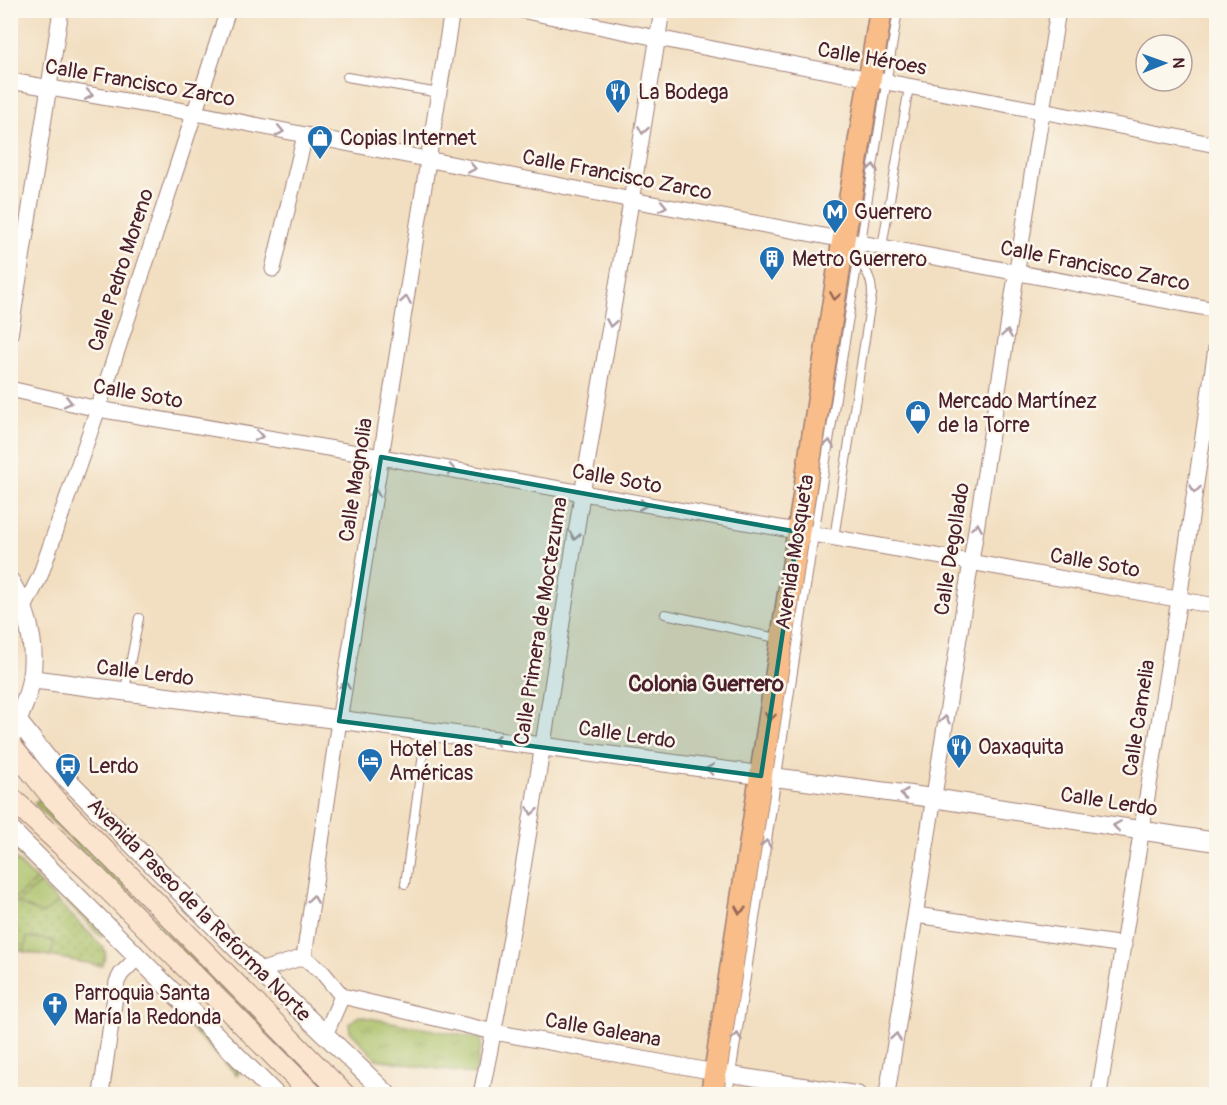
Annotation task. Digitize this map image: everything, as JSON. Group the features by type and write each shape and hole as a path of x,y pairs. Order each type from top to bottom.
{"main road":[{"name":"Avenida Mosqueta","path":"712,1095 723,1073 769,777 782,639 806,534 879,82 882,10"},
{"name":"Avenida Paseo de la Reforma Norte","path":"10,743 54,799 344,1095"},
{"path":"10,797 95,876 312,1095"}],"street":[{"path":"10,335 18,236 49,88 61,10"},
{"name":"Calle Pedro Moreno","path":"24,608 40,576 98,409 228,10"},
{"name":"Calle Magnolia","path":"304,957 339,721 452,10"},
{"name":"Calle Héroes","path":"521,10 657,40 1042,110 1216,145"},
{"name":"Calle Primera de Moctezuma","path":"481,1095 543,746 662,10"},
{"name":"Calle Degollado","path":"887,1095 1058,10"},
{"name":"Calle Francisco Zarco","path":"10,81 195,114 632,200 1216,310"},
{"path":"273,269 305,135"},
{"name":"Calle Camelia","path":"1099,1095 1179,599 1216,348"},
{"name":"Calle Soto","path":"10,389 98,409 381,457 1216,606"},
{"path":"10,581 24,608 31,631 33,655 26,700 10,743"},
{"name":"Calle Lerdo","path":"31,679 933,798 1216,842"},
{"name":"Avenida Paseo de la Reforma Norte","path":"17,720 51,763 387,1095"},
{"path":"10,829 275,1095"},
{"path":"916,915 1124,945"},
{"path":"101,1095 117,982 121,974 138,957"},
{"path":"260,971 304,957 323,974 342,996 325,1035"},
{"name":"Calle Galeana","path":"342,996 494,1032 858,1095"}],"lane":[{"path":"879,82 898,10"},
{"path":"347,77 439,93"},
{"path":"882,247 909,87"},
{"path":"834,538 872,294 869,274 858,260 852,242"},
{"path":"769,777 806,534 858,260 852,242"},
{"path":"665,615 782,639"},
{"path":"125,693 139,618"},
{"path":"405,884 426,732"},
{"path":"723,1073 728,1095"}],"highlighted area":[{"path":"381,457 798,532 761,776 339,721"}],"green space":[{"path":"39,799 331,1094 325,1094 34,803"},
{"path":"10,841 104,934 101,937 11,847"},
{"path":"10,854 103,947 106,954 102,966 11,949"},
{"path":"16,860 36,880 13,900 11,898 11,866"},
{"path":"40,884 58,902 43,914 17,903"},
{"path":"27,937 54,941 51,956 24,952"},
{"path":"163,994 240,1072 237,1075 160,997"},
{"path":"359,1016 482,1039 475,1075 376,1059 350,1031 349,1023"}],"place":[{"name":"La Bodega","path":"618,115"},
{"name":"Copias Internet","path":"320,161"},
{"name":"Guerrero","path":"835,235"},
{"name":"Metro Guerrero","path":"772,282"},
{"name":"Mercado Martínez de la Torre","path":"918,436"},
{"name":"Oaxaquita","path":"959,770"},
{"name":"Hotel Las Américas","path":"370,784"},
{"name":"Lerdo","path":"68,789"},
{"name":"Parroquia Santa María la Redonda","path":"55,1028"}],"district":[{"name":"Colonia Guerrero","path":"706,684"}]}
